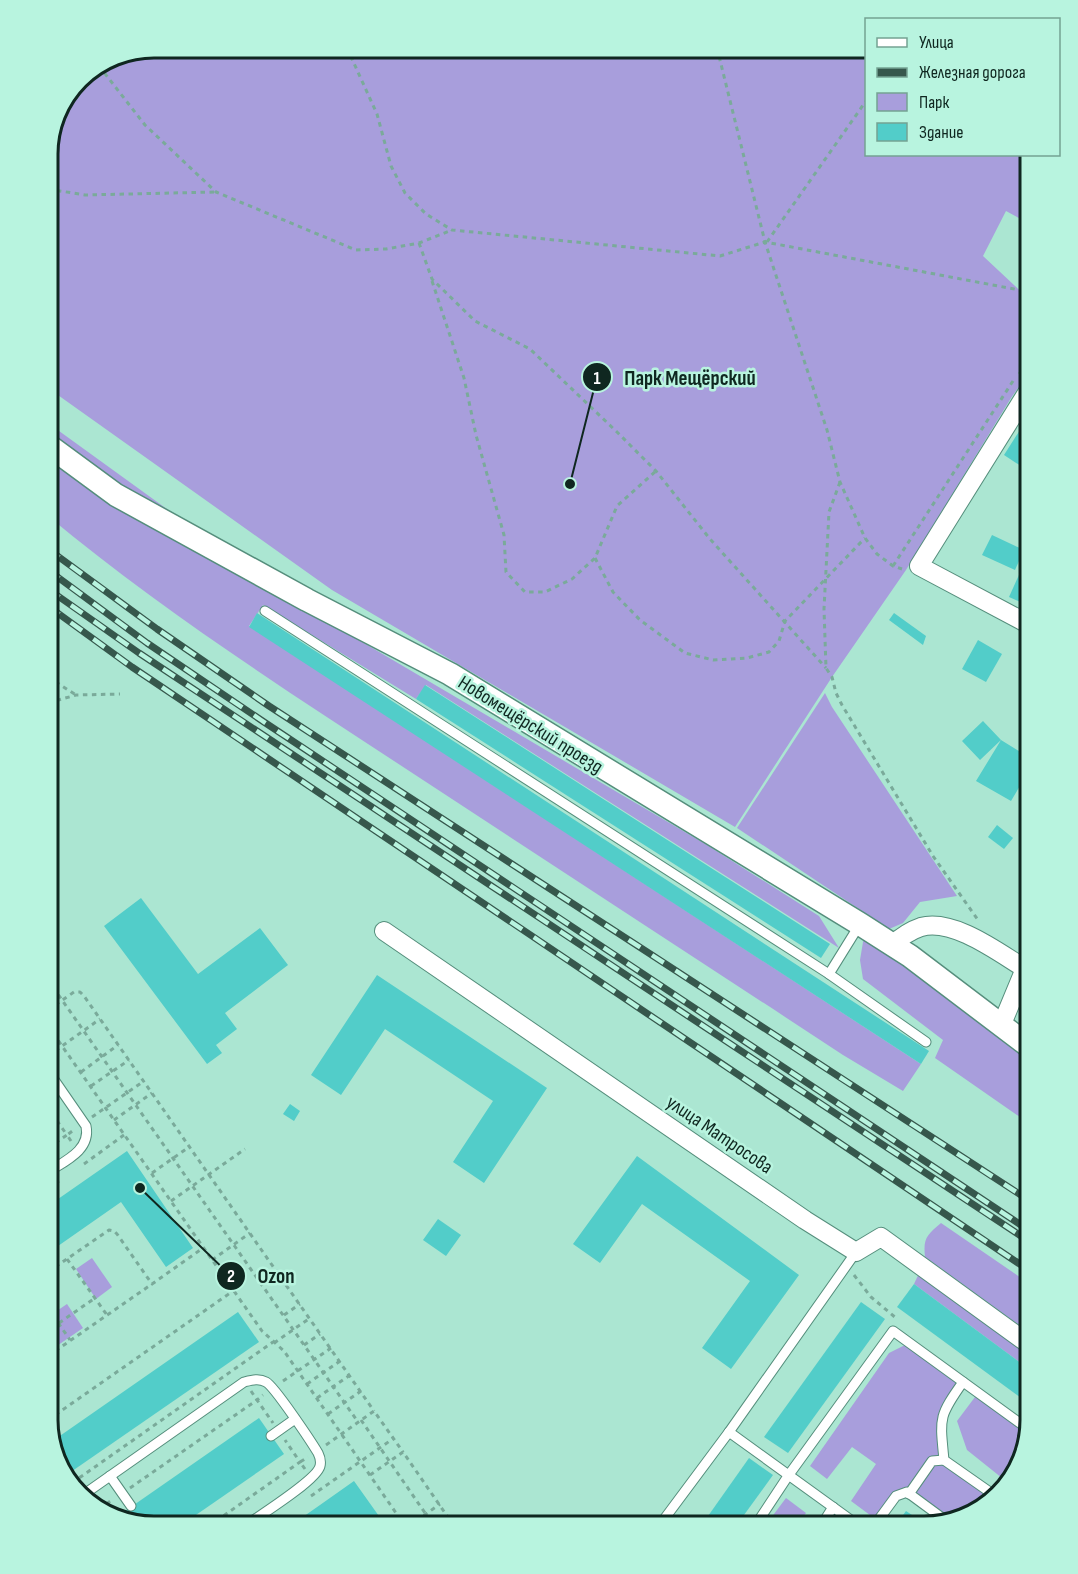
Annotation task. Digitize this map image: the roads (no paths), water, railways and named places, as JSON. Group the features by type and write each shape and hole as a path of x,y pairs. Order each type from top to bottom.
{"street":[{"path":"1019,406 919,566 1019,619"},
{"name":"Новомещёрский проезд","path":"59,453 116,495 307,600 450,674 860,924 1019,1038"},
{"path":"892,945 907,933 923,926 943,927 972,937 1019,959"},
{"name":"улица Матросова","path":"384,931 788,1208 856,1252"},
{"path":"1002,1024 1019,983"},
{"path":"856,1252 881,1237 1019,1337"}],"lane":[{"path":"265,611 829,974 926,1042"},
{"path":"829,974 860,924"},
{"path":"58,1086 84,1123 87,1140 78,1151 58,1165"},
{"path":"667,1516 729,1432 856,1252"},
{"path":"762,1516 893,1331 1019,1422"},
{"path":"90,1490 244,1382 252,1379 266,1382 295,1419 320,1458 317,1472 312,1479 260,1515"},
{"path":"944,1460 940,1422 946,1406 963,1382"},
{"path":"275,1433 295,1419"},
{"path":"729,1432 845,1516"},
{"path":"909,1494 932,1461 944,1460 988,1490"},
{"path":"110,1476 131,1506"},
{"path":"881,1516 896,1496 907,1492 938,1515"},
{"path":"827,1516 833,1507"}],"railway":[{"path":"59,557 157,629 269,706 1019,1194"},
{"path":"59,578 147,643 261,720 1019,1224"},
{"path":"59,596 139,653 1019,1235"},
{"path":"59,614 132,667 1019,1264"}],"place":[{"name":"Парк Мещёрский","path":"570,484"},
{"name":"Ozon","path":"140,1188"}]}
